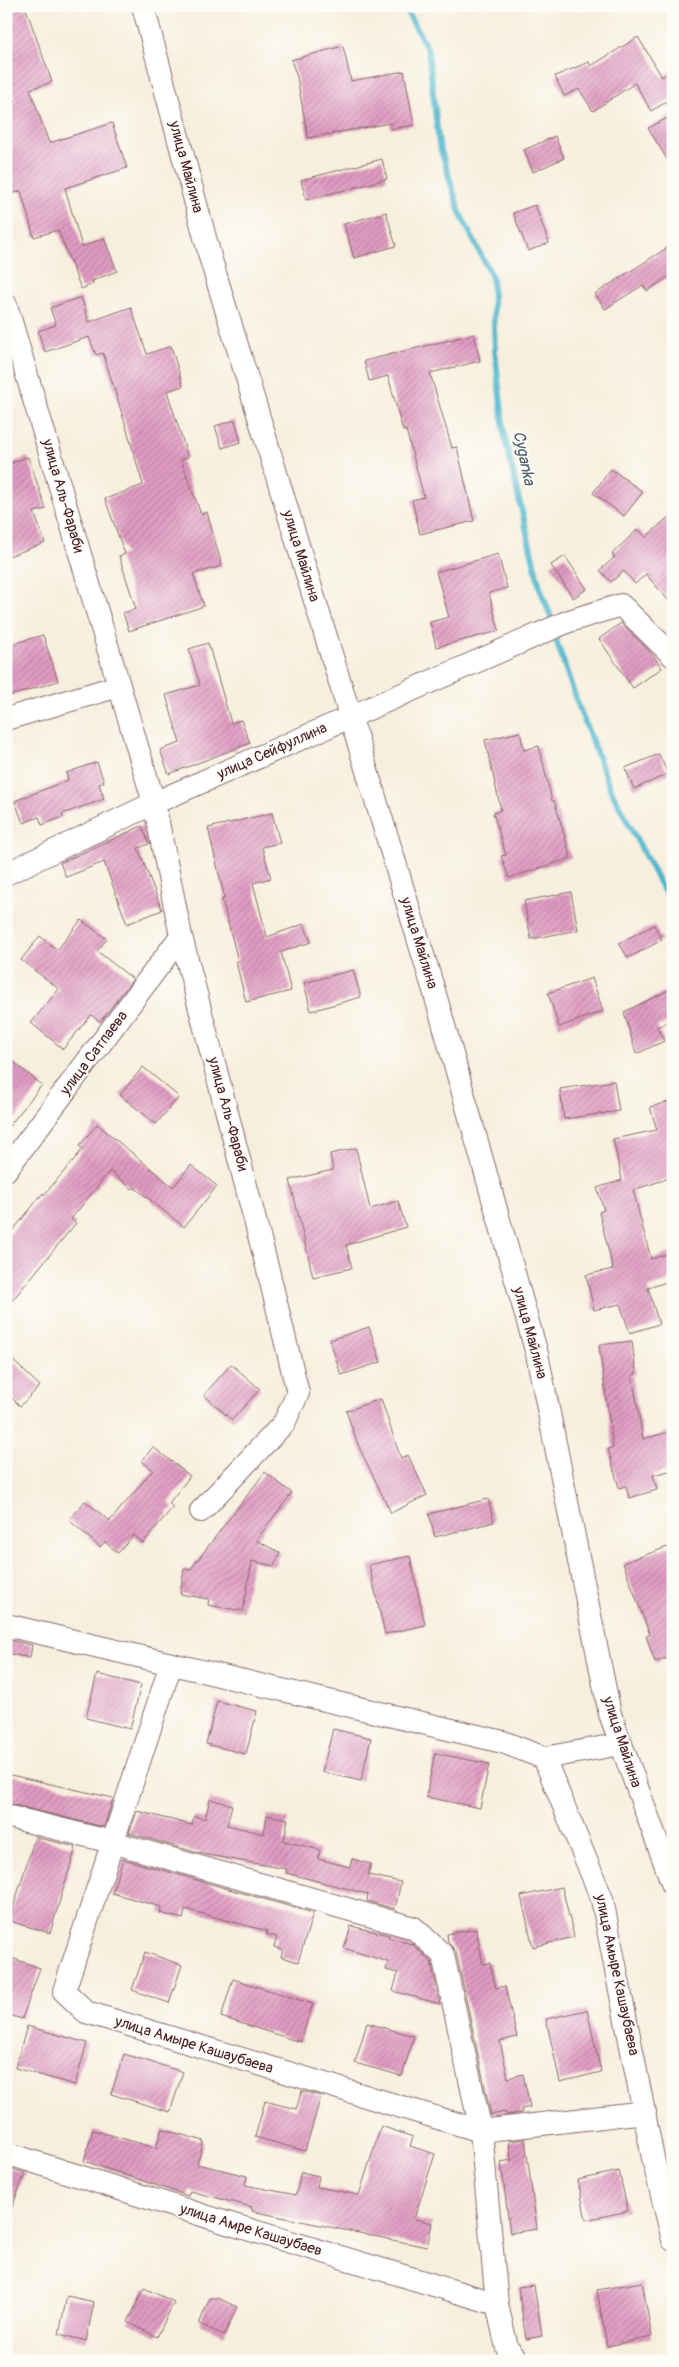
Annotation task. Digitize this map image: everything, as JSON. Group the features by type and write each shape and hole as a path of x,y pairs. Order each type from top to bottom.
{"street":[{"name":"улица Майлина","path":"143,6 211,260 434,994 537,1354 610,1714 673,1885"},
{"name":"улица Аль-Фараби","path":"6,305 154,803 181,936 248,1190 298,1393 284,1423 201,1511"},
{"name":"улица Сейфуллина","path":"6,874 154,803 569,621 621,605 673,656"},
{"path":"6,719 119,686"},
{"name":"улица Сатпаева","path":"6,1170 181,936"},
{"path":"6,1625 503,1742 544,1758 621,1744"},
{"name":"улица Амыре Кашаубаева","path":"171,1664 64,1991 86,2012 481,2132 645,2112"},
{"name":"улица Амыре Кашаубаева","path":"544,1758 602,1899 673,2240"},
{"path":"6,1816 112,1842 414,1928 443,1954 481,2132 497,2304 507,2348 518,2361"},
{"name":"улица Амре Кашаубаев","path":"6,2153 227,2223 497,2304"}],"building":[{"path":"6,6 25,6 52,82 30,89 49,143 112,123 127,168 65,188 82,247 104,238 117,271 92,281 93,284 81,289 58,230 34,237 21,191 6,195 6,105 16,102 6,73"},
{"path":"638,37 662,77 673,70 673,98 651,111 635,83 593,111 579,89 564,96 555,76 589,62 591,66"},
{"path":"343,46 351,81 404,71 414,125 391,129 390,123 308,138 297,77 291,60"},
{"path":"673,115 673,169 648,128"},
{"path":"555,136 564,158 533,172 524,150"},
{"path":"382,159 387,179 306,200 301,180"},
{"path":"535,205 549,243 528,251 513,213"},
{"path":"386,212 396,246 354,258 344,224"},
{"path":"673,244 673,274 647,291 643,285 605,309 595,294"},
{"path":"81,297 89,322 131,307 147,354 171,346 183,386 167,391 188,457 181,460 201,514 207,512 222,566 193,574 204,606 129,631 123,613 136,609 119,556 125,554 105,499 143,485 128,433 103,353 96,355 89,337 45,352 38,331 56,325 50,308"},
{"path":"474,334 480,361 430,373 452,448 457,447 474,521 420,534 412,500 424,497 406,430 403,431 388,376 369,381 364,361"},
{"path":"235,420 241,442 222,448 215,426"},
{"path":"28,457 46,509 34,512 45,543 6,557 6,465"},
{"path":"611,469 643,492 624,516 593,493"},
{"path":"673,513 673,606 646,574 635,584 624,571 611,582 600,570 615,557 612,554 638,529 646,537"},
{"path":"498,554 507,588 489,593 499,631 436,647 430,622 449,617 436,572"},
{"path":"565,556 587,589 573,598 551,565"},
{"path":"621,623 653,655 662,668 633,688 599,639"},
{"path":"43,635 58,681 6,697 6,646"},
{"path":"208,643 231,723 241,720 250,743 169,774 160,750 180,743 166,695 200,685 189,649"},
{"path":"520,732 524,750 539,746 552,801 554,800 571,858 509,878 501,856 506,855 493,813 501,810 485,740"},
{"path":"659,754 668,774 634,789 625,768"},
{"path":"97,762 104,782 99,784 104,799 62,814 63,817 42,825 39,817 23,823 15,801 68,780 66,773"},
{"path":"272,813 280,843 262,847 271,878 253,883 267,937 304,924 311,942 281,952 291,991 246,1002 208,828"},
{"path":"142,826 149,844 138,848 162,910 127,924 104,862 66,877 60,863"},
{"path":"571,892 578,930 531,939 524,901"},
{"path":"81,920 107,939 97,951 133,979 100,1022 91,1015 63,1049 31,1023 59,989 21,960 40,936 57,950"},
{"path":"654,925 662,940 628,958 619,943"},
{"path":"353,970 361,997 311,1011 304,983"},
{"path":"592,978 603,1011 559,1027 548,993"},
{"path":"673,988 673,1009 666,1012 670,1021 657,1027 664,1041 636,1054 624,1012"},
{"path":"6,1056 42,1085 6,1130"},
{"path":"143,1067 179,1097 156,1124 120,1095"},
{"path":"614,1081 619,1111 564,1119 560,1089"},
{"path":"668,1102 673,1119 673,1177 633,1190 651,1259 673,1252 673,1280 648,1288 659,1324 630,1333 620,1304 594,1310 586,1275 613,1269 599,1212 604,1210 597,1188 622,1180 613,1139 657,1130 650,1107"},
{"path":"97,1124 173,1187 191,1165 217,1186 184,1227 134,1187 132,1189 110,1171 71,1219 76,1223 6,1308 6,1239 43,1193 44,1195 83,1149 79,1146"},
{"path":"356,1148 370,1209 398,1201 406,1227 346,1245 352,1268 313,1277 290,1180 333,1170 330,1154"},
{"path":"369,1327 381,1362 341,1375 330,1340"},
{"path":"632,1341 636,1374 632,1375 643,1439 673,1431 673,1470 653,1475 657,1490 629,1498 626,1486 619,1488 608,1449 613,1448 599,1345"},
{"path":"6,1354 40,1386 20,1406 6,1392"},
{"path":"231,1364 260,1389 232,1420 204,1395"},
{"path":"381,1399 401,1459 408,1455 427,1495 391,1513 359,1447 346,1411"},
{"path":"153,1447 190,1476 169,1503 173,1507 143,1543 134,1535 118,1553 105,1542 100,1547 69,1520 85,1501 110,1521 153,1470 142,1461"},
{"path":"265,1472 292,1493 256,1540 280,1553 274,1566 252,1561 243,1611 208,1605 209,1599 180,1594 184,1569 190,1570"},
{"path":"488,1499 494,1522 435,1537 429,1514"},
{"path":"673,1545 673,1656 655,1662 646,1636 650,1635 623,1563"},
{"path":"410,1556 425,1625 385,1634 369,1565"},
{"path":"6,1639 32,1645 30,1658 6,1653"},
{"path":"97,1674 141,1685 130,1729 86,1718"},
{"path":"217,1701 257,1711 246,1754 206,1744"},
{"path":"333,1729 371,1738 361,1781 322,1772"},
{"path":"435,1753 489,1764 480,1808 426,1797"},
{"path":"6,1774 113,1798 104,1827 6,1803"},
{"path":"210,1799 232,1805 227,1825 264,1834 267,1815 288,1819 284,1841 320,1850 318,1859 350,1867 352,1859 371,1864 368,1875 401,1882 395,1909 367,1901 368,1894 286,1873 287,1869 202,1854 129,1833 137,1811 192,1825 194,1816 205,1819"},
{"path":"35,1837 76,1847 50,1933 9,1921"},
{"path":"123,1859 313,1913 298,1962 281,1957 283,1950 274,1947 277,1937 266,1934 267,1931 185,1909 183,1919 160,1913 161,1907 112,1893"},
{"path":"562,1887 574,1937 533,1947 521,1896"},
{"path":"351,1926 389,1935 389,1938 412,1944 431,1962 440,2004 393,1991 398,1973 386,1970 388,1962 344,1948"},
{"path":"476,1929 483,1964 490,1963 496,1988 505,1986 517,2037 500,2041 508,2078 523,2074 530,2107 521,2109 522,2113 506,2115 505,2112 491,2115 456,1952 448,1942 447,1934"},
{"path":"145,1952 182,1965 169,2003 132,1990"},
{"path":"6,1956 40,1968 22,2019 6,2014"},
{"path":"233,1979 313,2004 300,2042 221,2017"},
{"path":"587,2010 601,2072 560,2082 546,2019"},
{"path":"367,2023 414,2036 402,2076 355,2063"},
{"path":"27,2026 87,2043 75,2085 15,2068"},
{"path":"124,2054 183,2072 170,2112 111,2094"},
{"path":"302,2091 321,2096 305,2151 255,2137 265,2101 296,2109"},
{"path":"381,2126 413,2137 410,2146 435,2154 414,2219 432,2223 427,2247 252,2211 252,2207 190,2191 188,2196 84,2161 93,2130 156,2148 162,2129 204,2141 197,2164 247,2176 245,2185 296,2195 301,2172 319,2176 317,2187 359,2195"},
{"path":"525,2139 537,2229 510,2233 501,2162 511,2160 509,2141"},
{"path":"6,2167 25,2173 8,2218 6,2218"},
{"path":"619,2171 628,2211 586,2220 578,2180"},
{"path":"642,2282 652,2337 607,2346 597,2290"},
{"path":"534,2285 542,2336 526,2339 518,2287"},
{"path":"144,2288 174,2302 157,2337 128,2322"},
{"path":"67,2296 94,2302 86,2341 59,2334"},
{"path":"210,2298 218,2298 237,2307 224,2335 199,2324"}],"waterway":[{"name":"Cyganka","path":"404,6 428,50 439,144 460,213 492,277 495,351 505,440 540,588 555,628 557,643 577,702 610,788 662,888 673,901"}]}
